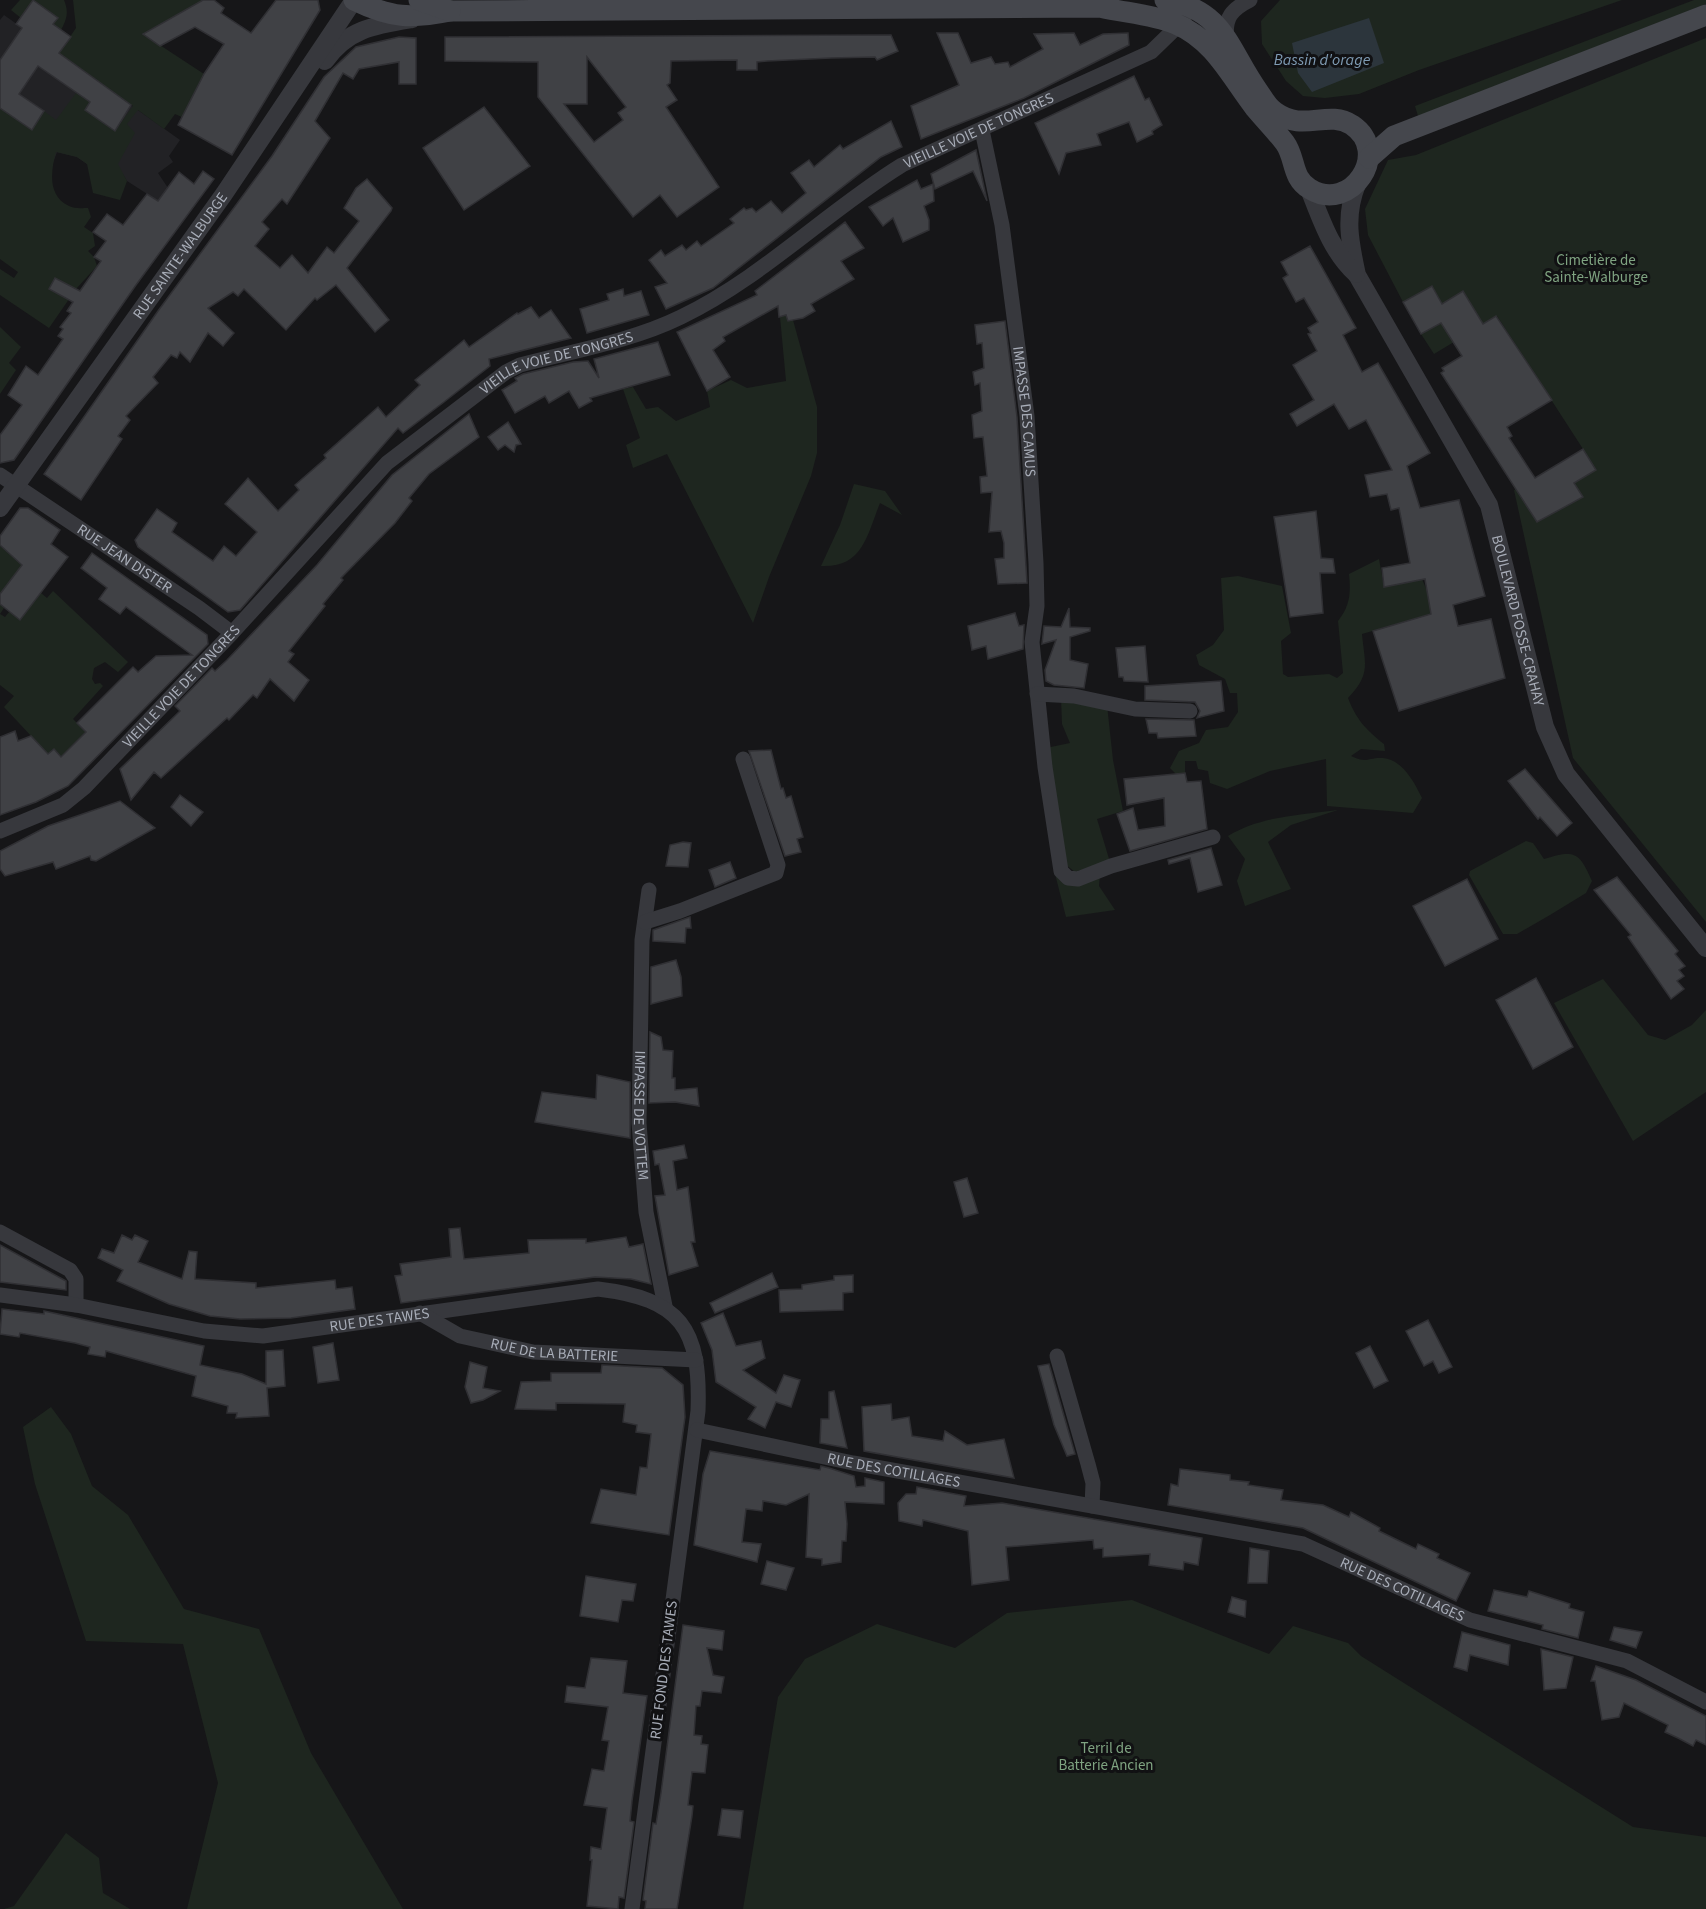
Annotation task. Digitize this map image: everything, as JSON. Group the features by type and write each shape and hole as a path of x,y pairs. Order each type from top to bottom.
{"main road":[{"path":"354,0 373,9 450,11 1100,7 1123,0"},
{"path":"1165,0 1197,9 1222,31 1253,85 1272,111 1289,119 1312,123"},
{"name":"BOULEVARD FOSSE-CRAHAY","path":"1100,7 1179,25 1207,43 1266,123 1287,145 1299,180 1309,189"},
{"path":"1362,135 1369,158 1394,136 1706,15"},
{"path":"1292,157 1299,134 1312,123 1328,118 1341,119 1362,135 1394,136"},
{"name":"BOULEVARD FOSSE-CRAHAY","path":"1357,184 1366,171 1369,158"},
{"path":"1309,189 1332,195 1346,192 1357,184"}],"street":[{"name":"RUE SAINTE-WALBURGE","path":"0,507 289,98 315,54 354,0"},
{"path":"1222,31 1232,11 1250,0"},
{"path":"289,98 305,90 336,44 347,36 417,9"},
{"name":"VIEILLE VOIE DE TONGRES","path":"0,831 63,804 84,788 232,633 387,463 506,372 520,365 649,331 681,318 726,293 873,183 902,165 1151,52 1197,9"},
{"name":"IMPASSE DES CAMUS","path":"982,130 1002,225 1027,416 1037,606 1032,642 1061,871 1068,878 1078,879 1111,866 1213,837"},
{"name":"BOULEVARD FOSSE-CRAHAY","path":"1357,184 1352,197 1348,223 1357,275"},
{"name":"BOULEVARD FOSSE-CRAHAY","path":"1309,189 1334,248 1343,262 1357,275 1489,505 1545,728 1566,774 1706,948"},
{"name":"RUE JEAN DISTER","path":"0,475 199,608 232,633"},
{"path":"1037,694 1074,696 1135,709 1190,711"},
{"path":"645,922 680,911 776,873 778,865 743,759"},
{"name":"IMPASSE DE VOTTEM","path":"649,890 645,922 639,1123 646,1212 665,1306"},
{"path":"0,1232 70,1270 76,1279 76,1305"},
{"name":"RUE DES TAWES","path":"0,1295 76,1305 204,1331 263,1336 598,1289 632,1293 665,1306"},
{"path":"665,1306 680,1322 696,1360 699,1387 697,1430"},
{"name":"RUE DE LA BATTERIE","path":"420,1313 460,1336 533,1352 696,1360"},
{"path":"1057,1356 1088,1464 1093,1489 1092,1506"},
{"name":"RUE DES COTILLAGES","path":"697,1430 853,1463 1303,1544 1470,1620 1627,1661 1706,1702"},
{"name":"RUE FOND DES TAWES","path":"632,1909 697,1430"}],"shaded area":[{"path":"4,15 180,140 169,156 173,162 158,173 168,188 193,207 163,204 127,181 119,168 87,164 77,157 57,152 50,171 0,108 0,20"}],"green space":[{"path":"20,0 34,0 21,18 11,10"},
{"path":"34,0 64,0 67,15 61,30 49,30 58,18"},
{"path":"73,0 203,0 143,34 204,74 195,123 175,114 164,129 138,110 127,124 135,133 118,164 127,181 120,200 93,193 87,164 77,157 56,152 52,174 54,189 62,202 69,206 88,208 91,217 84,227 93,233 95,246 88,251 94,257 97,266 76,289 49,328 0,295 0,269 14,278 18,272 0,259 0,108 44,111 56,120 76,93 90,102 85,110 115,131 133,106 59,53 76,28"},
{"path":"1280,0 1622,0 1419,70 1359,94 1325,98 1303,96 1286,81 1262,44 1261,21"},
{"path":"1694,0 1706,0 1706,4 1418,116 1415,106"},
{"name":"Cimetière de Sainte-Walburge","path":"1706,38 1706,922 1573,758 1514,490 1583,449 1497,316 1434,354 1421,334 1444,322 1403,302 1368,235 1365,209 1388,160 1416,155"},
{"path":"786,315 788,321 793,320 817,407 817,453 811,476 769,577 753,623 667,454 633,468 626,445 640,438 623,389 633,387 646,409 658,407 676,421 710,407 707,391 731,380 747,388 786,381 780,317"},
{"path":"0,327 21,347 9,363 16,370 0,394"},
{"path":"854,484 885,491 902,515 880,503 867,538 855,555 846,562 821,566 840,525"},
{"path":"0,545 24,566 0,594"},
{"path":"1379,559 1384,587 1422,579 1427,591 1431,614 1362,634 1365,669 1360,682 1348,698 1362,724 1384,744 1385,751 1361,749 1351,756 1364,760 1383,758 1402,767 1422,798 1413,813 1327,806 1326,759 1270,771 1227,789 1210,783 1208,771 1198,769 1196,761 1185,761 1185,773 1176,774 1170,768 1179,751 1199,743 1206,730 1228,727 1238,712 1237,693 1230,693 1225,679 1199,665 1196,655 1213,645 1224,630 1221,578 1238,576 1282,586 1291,633 1281,641 1283,674 1288,677 1329,674 1337,678 1343,673 1338,621 1349,599 1349,574"},
{"path":"36,589 47,598 53,591 128,662 118,672 105,662 94,668 92,679 95,684 100,683 103,686 73,719 87,733 61,757 54,749 48,754 4,707 14,696 0,685 0,614 5,617 9,612 20,619"},
{"path":"1061,698 1107,705 1113,760 1123,811 1097,819 1110,862 1075,872 1065,864 1046,748 1070,743 1062,724"},
{"path":"1338,810 1291,825 1268,842 1291,889 1245,906 1237,881 1245,859 1228,836 1240,829 1267,820"},
{"path":"1526,841 1533,843 1544,859 1562,854 1579,858 1592,881 1586,893 1550,915 1517,934 1503,934 1469,875 1470,871"},
{"path":"1053,866 1057,873 1100,874 1099,886 1115,910 1066,917"},
{"path":"1603,979 1648,1035 1665,1040 1692,1025 1706,1010 1706,1092 1633,1141 1554,1003"},
{"path":"51,1407 71,1434 92,1486 128,1515 184,1609 259,1629 311,1753 403,1909 187,1909 218,1783 183,1644 86,1641 35,1484 23,1427"},
{"name":"Terril de Batterie Ancien","path":"1132,1600 1269,1654 1293,1626 1348,1643 1361,1656 1633,1827 1706,1837 1706,1909 743,1909 778,1697 805,1659 877,1624 955,1648 1007,1613"},
{"path":"66,1833 99,1858 103,1893 130,1909 4,1909 14,1906"}],"water":[{"name":"Bassin d'orage","path":"1369,18 1384,63 1312,92 1298,73 1292,43"}],"building":[{"path":"33,0 58,18 53,24 71,37 59,53 131,105 115,131 85,110 90,102 38,66 19,94 44,111 32,130 0,108 0,60 22,28 16,24"},
{"path":"203,0 214,0 224,8 221,13 251,33 276,0 318,0 320,10 232,155 178,125 204,74 224,44 195,27 160,46 143,34"},
{"path":"937,33 958,33 971,63 991,57 995,64 1008,62 1010,67 1043,49 1034,34 1074,33 1080,45 1103,34 1128,33 1129,45 1024,98 921,139 911,106 959,85"},
{"path":"891,35 898,51 877,60 875,57 757,62 757,70 737,70 737,60 671,61 670,83 667,85 677,100 666,107 719,187 677,217 660,195 633,217 538,97 538,62 445,61 445,37","holes":["587,57 626,107 618,113 623,120 594,142 564,104 587,104"]},
{"path":"399,37 416,38 416,84 399,84 399,62 359,69 353,79 343,73 315,121 330,138 287,204 282,199 262,222 269,229 255,246 280,268 292,255 308,273 327,247 334,253 359,221 344,208 356,188 367,179 392,208 347,268 389,320 375,332 336,285 317,300 315,298 286,330 244,289 238,296 233,292 208,308 234,333 223,346 208,333 190,362 180,352 177,358 171,355 153,377 158,383 126,416 130,420 118,436 122,439 81,500 44,474 158,311 272,156 324,77 356,47"},
{"path":"1134,76 1145,100 1149,98 1162,125 1152,131 1153,134 1137,142 1129,122 1097,134 1101,145 1066,153 1059,174 1035,123"},
{"path":"484,107 530,166 464,210 423,148"},
{"path":"891,121 902,147 881,157 713,288 666,309 655,287 667,283 649,260 661,250 665,256 682,245 686,250 697,241 701,246 734,223 730,219 744,208 746,210 752,208 756,212 771,201 782,213 806,193 791,173 809,160 814,167 840,145 843,149"},
{"path":"976,150 987,201 973,171 935,189 931,174"},
{"path":"203,171 214,179 136,285 14,460 0,463 0,435 22,405 8,395 26,366 38,375 63,339 58,336 63,329 60,327 71,313 67,311 73,302 49,289 55,278 80,291 101,261 94,257 106,241 93,232 107,214 123,225 147,194 158,201 179,172 194,184"},
{"path":"917,180 921,189 933,184 934,201 924,206 929,220 929,230 903,242 893,218 883,226 869,207"},
{"path":"845,222 864,248 841,261 854,279 811,304 815,311 803,318 788,321 786,315 779,317 778,306 723,337 725,341 713,350 730,377 707,391 677,332 757,295 755,291"},
{"path":"1310,246 1356,328 1343,335 1362,372 1378,363 1430,453 1407,466 1420,508 1459,500 1485,596 1453,605 1458,626 1491,619 1505,678 1399,711 1373,631 1431,614 1425,579 1384,587 1382,568 1410,563 1399,508 1391,510 1387,494 1370,497 1365,475 1392,470 1366,420 1349,429 1334,404 1297,426 1290,414 1314,400 1293,365 1317,351 1308,334 1311,333 1308,328 1318,322 1304,298 1296,302 1283,278 1288,275 1281,262"},
{"path":"1432,286 1442,304 1463,291 1483,324 1496,316 1552,400 1507,427 1512,436 1509,438 1535,478 1583,449 1596,470 1574,483 1583,497 1537,522 1441,373 1444,371 1442,368 1462,356 1441,323 1421,334 1403,302"},
{"path":"623,289 624,296 641,291 649,315 587,333 580,309 609,300 607,294"},
{"path":"531,307 539,318 551,310 571,338 489,359 490,366 444,402 403,433 398,428 240,610 228,612 138,547 135,540 157,509 177,523 172,532 213,561 224,546 236,556 257,532 225,504 248,478 278,511 299,490 295,485 326,458 324,455 378,407 386,417 420,385 415,380 464,340 469,347 517,313"},
{"path":"1005,321 1017,417 1027,583 998,584 995,559 1004,558 1004,543 1001,531 989,532 992,492 981,493 980,477 987,476 983,437 974,438 972,415 982,411 980,383 975,385 973,372 984,368 982,343 977,344 975,325"},
{"path":"658,342 670,375 590,398 592,401 579,408 569,391 549,403 545,396 515,413 502,390 517,381 515,378 523,374 573,362 588,361 599,378 594,359"},
{"path":"469,414 479,437 429,474 409,498 412,501 395,523 341,578 343,580 323,604 325,606 289,651 294,654 288,662 309,680 294,701 270,679 257,698 253,695 229,720 227,718 161,778 154,772 131,800 120,769 180,711 175,706 212,668 215,671 227,660 317,565 392,475"},
{"path":"508,422 521,444 516,445 514,452 505,445 498,450 488,437"},
{"path":"20,508 28,508 60,530 51,544 68,557 20,620 0,604 0,594 22,565 0,545 0,536"},
{"path":"1316,511 1321,558 1333,559 1335,573 1320,573 1323,613 1290,617 1274,517"},
{"path":"92,553 207,635 208,644 68,786 36,802 0,815 0,737 15,731 18,741 31,736 48,754 54,749 61,757 86,732 77,723 133,667 138,672 156,656 192,655 126,607 120,614 99,599 107,588 81,568"},
{"path":"1069,608 1070,627 1090,628 1090,631 1070,637 1070,660 1088,664 1084,688 1054,685 1046,681 1045,670 1056,640 1042,644 1044,626 1061,627"},
{"path":"1015,613 1019,626 1024,625 1023,649 988,659 986,646 972,650 968,626"},
{"path":"1145,646 1148,682 1124,681 1123,677 1119,677 1116,648"},
{"path":"1221,681 1224,711 1197,718 1200,711 1195,702 1145,700 1145,686"},
{"path":"1146,719 1194,720 1196,736 1158,738 1157,733 1149,733"},
{"path":"771,750 781,789 783,788 786,798 791,796 803,837 797,839 801,852 785,856 749,751"},
{"path":"1525,769 1572,823 1557,836 1540,817 1538,819 1508,781"},
{"path":"1185,773 1187,782 1201,781 1207,829 1130,851 1117,814 1133,808 1138,830 1165,826 1164,798 1127,805 1124,779"},
{"path":"180,795 203,812 191,826 171,807"},
{"path":"120,801 155,828 96,861 91,860 90,856 56,869 53,862 5,876 0,869 0,851 48,826"},
{"path":"691,843 688,867 666,866 670,845"},
{"path":"1211,848 1222,885 1198,892 1190,858 1169,864 1168,860"},
{"path":"730,862 736,878 715,887 709,870"},
{"path":"1617,877 1678,951 1675,954 1685,966 1679,970 1684,976 1677,981 1684,989 1671,999 1628,937 1631,935 1594,890"},
{"path":"1467,879 1498,939 1445,966 1413,906"},
{"path":"690,917 691,928 686,928 685,943 653,941 653,930"},
{"path":"676,960 681,977 682,996 651,1004 651,967"},
{"path":"1536,978 1573,1047 1533,1069 1496,1000"},
{"path":"650,1032 661,1037 663,1050 673,1051 672,1078 675,1078 675,1090 697,1088 699,1106 675,1102 649,1103"},
{"path":"597,1075 630,1082 630,1138 535,1122 542,1092 596,1099"},
{"path":"684,1145 687,1158 673,1161 677,1190 688,1187 695,1242 691,1242 698,1266 669,1275 655,1196 665,1195 659,1164 655,1165 653,1151"},
{"path":"967,1178 978,1213 964,1217 954,1182"},
{"path":"460,1228 464,1259 529,1253 528,1240 586,1239 586,1243 626,1237 629,1247 643,1244 651,1284 631,1279 595,1277 401,1303 395,1276 402,1275 400,1264 451,1257 449,1229"},
{"path":"122,1235 132,1240 135,1235 148,1241 138,1262 182,1279 189,1251 197,1252 195,1279 256,1283 256,1288 335,1280 336,1289 352,1287 355,1309 291,1318 240,1319 210,1316 169,1304 117,1281 123,1270 98,1258 102,1249 114,1253"},
{"path":"0,1245 66,1281 66,1290 0,1282"},
{"path":"772,1273 778,1287 715,1313 710,1303"},
{"path":"853,1275 853,1292 843,1293 843,1310 780,1312 779,1290 802,1289 802,1285 834,1280 834,1276"},
{"path":"2,1309 44,1314 44,1311 204,1346 200,1365 242,1374 266,1384 266,1351 283,1350 285,1386 267,1388 269,1416 236,1418 237,1413 227,1413 228,1406 192,1396 196,1376 106,1351 105,1357 88,1354 90,1347 75,1343 20,1333 19,1337 0,1334"},
{"path":"723,1313 736,1346 761,1341 765,1358 743,1370 776,1393 784,1375 800,1380 791,1407 776,1402 765,1428 748,1419 756,1407 716,1382 712,1350 701,1323"},
{"path":"1428,1320 1452,1367 1439,1373 1433,1361 1424,1366 1406,1331"},
{"path":"333,1343 339,1380 318,1383 313,1347"},
{"path":"1370,1346 1388,1381 1374,1388 1356,1353"},
{"path":"470,1362 487,1367 483,1388 500,1391 483,1400 471,1403 465,1387"},
{"path":"1049,1364 1075,1454 1067,1456 1054,1425 1038,1366"},
{"path":"602,1365 662,1368 683,1385 685,1417 669,1535 591,1523 601,1489 636,1495 640,1467 647,1468 651,1434 636,1432 637,1425 623,1422 625,1404 556,1403 556,1410 515,1409 521,1382 551,1381 551,1373 601,1373"},
{"path":"834,1391 847,1448 820,1443 821,1419 829,1419 829,1392"},
{"path":"891,1404 892,1420 909,1417 912,1436 943,1441 945,1431 967,1445 1004,1439 1014,1478 864,1451 862,1407"},
{"path":"710,1451 820,1470 821,1466 854,1476 856,1487 865,1486 865,1478 884,1482 884,1504 845,1502 846,1541 842,1541 841,1562 822,1565 822,1559 806,1557 809,1494 786,1505 763,1501 762,1511 746,1509 742,1542 761,1544 757,1562 694,1545 703,1474"},
{"path":"1180,1469 1230,1475 1230,1480 1283,1490 1281,1500 1323,1505 1349,1517 1351,1512 1380,1528 1379,1531 1416,1549 1418,1544 1439,1554 1437,1558 1470,1573 1456,1601 1303,1528 1168,1505 1171,1484 1178,1486"},
{"path":"917,1487 966,1496 964,1506 1002,1503 1202,1538 1198,1565 1184,1562 1183,1570 1149,1565 1150,1554 1103,1557 1103,1548 1094,1549 1093,1540 1006,1547 1009,1580 972,1585 968,1531 923,1520 922,1526 899,1521 898,1503 906,1494 916,1494"},
{"path":"1250,1548 1269,1551 1267,1583 1248,1583"},
{"path":"767,1561 794,1568 786,1590 761,1584"},
{"path":"586,1576 636,1584 633,1601 622,1600 618,1622 580,1616"},
{"path":"1494,1590 1527,1597 1529,1591 1570,1604 1569,1608 1584,1612 1578,1638 1542,1629 1543,1625 1488,1611"},
{"path":"1232,1597 1246,1601 1245,1617 1228,1612"},
{"path":"683,1625 724,1631 722,1650 707,1648 713,1675 724,1677 721,1693 702,1691 700,1706 696,1706 694,1735 702,1736 701,1744 708,1745 705,1773 692,1772 688,1805 693,1806 692,1816 677,1909 645,1909 646,1901 643,1900 653,1823 656,1824 661,1793"},
{"path":"1614,1627 1642,1632 1636,1648 1610,1640"},
{"path":"1462,1632 1510,1645 1508,1665 1470,1655 1467,1671 1454,1667"},
{"path":"1541,1649 1573,1657 1566,1688 1544,1690"},
{"path":"591,1658 627,1661 623,1693 647,1696 632,1801 630,1821 634,1822 624,1898 619,1897 618,1909 587,1906 592,1860 590,1860 591,1847 601,1849 607,1808 584,1805 592,1769 604,1771 609,1741 602,1740 608,1707 565,1702 567,1686 585,1688"},
{"path":"1596,1666 1636,1680 1706,1716 1706,1745 1696,1740 1693,1746 1665,1732 1668,1725 1624,1703 1619,1717 1602,1720 1595,1681 1591,1681"},
{"path":"722,1809 743,1811 740,1838 718,1835"}]}
